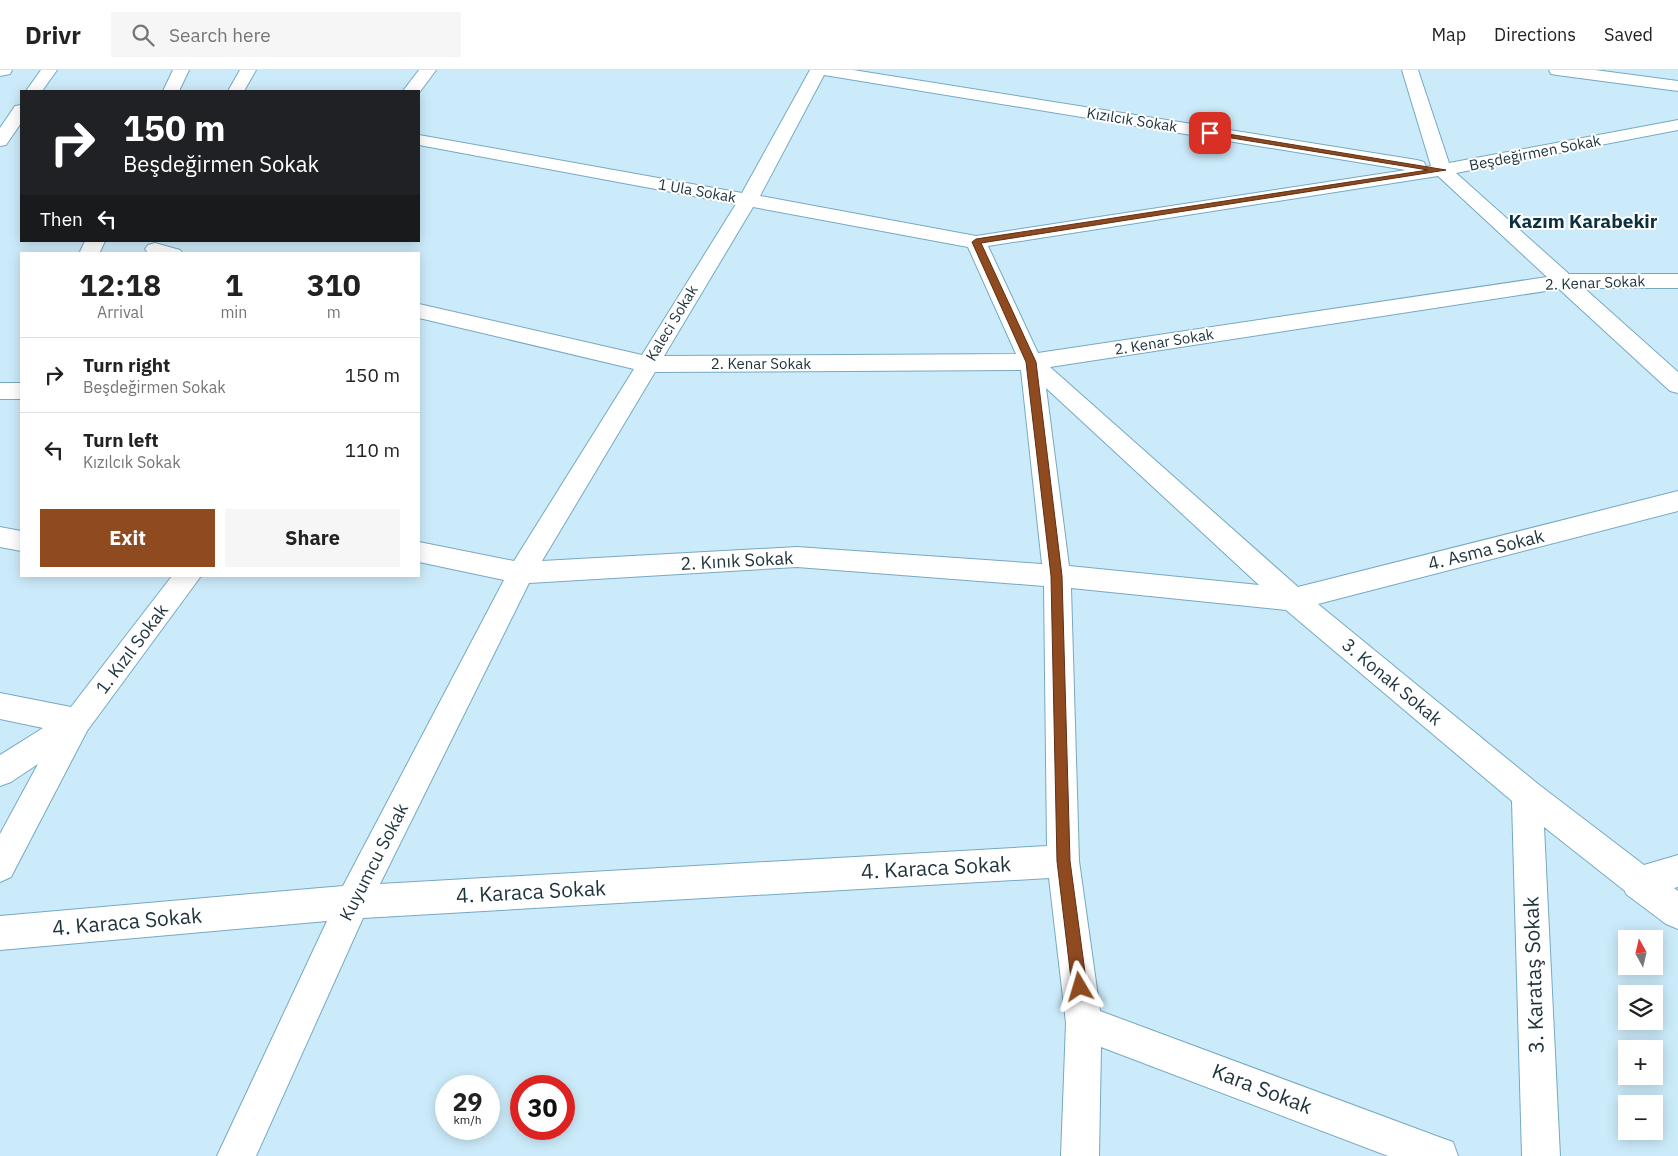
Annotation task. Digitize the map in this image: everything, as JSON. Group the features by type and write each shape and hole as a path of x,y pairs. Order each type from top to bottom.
{"street":[{"path":"0,71 4,70"},
{"path":"35,90 49,70"},
{"path":"171,90 181,70"},
{"path":"237,90 248,70"},
{"path":"413,90 428,70"},
{"name":"Kızılcık Sokak","path":"820,70 1442,170"},
{"name":"Kaleci Sokak","path":"521,573 748,200 820,70"},
{"path":"1410,70 1442,170 1566,281 1678,386"},
{"path":"1557,70 1678,86"},
{"path":"0,141 20,111"},
{"name":"Beşdeğirmen Sokak","path":"976,242 1442,170 1678,125"},
{"name":"1 Ula Sokak","path":"420,140 976,242"},
{"path":"976,242 1031,362 1057,576 1063,861 1084,1023 1080,1156"},
{"name":"2. Kenar Sokak","path":"420,311 647,364 1031,362 1566,281 1678,281"},
{"name":"3. Konak Sokak","path":"1031,362 1293,600 1527,794 1638,883 1678,912"},
{"name":"4. Asma Sokak","path":"1293,600 1678,501"},
{"path":"0,536 20,541"},
{"name":"2. Kınık Sokak","path":"420,552 521,573 797,557 1057,576"},
{"name":"Kuyumcu Sokak","path":"236,1156 353,902 521,573"},
{"path":"1057,576 1293,600"},
{"name":"1. Kızıl Sokak","path":"0,866 77,722 187,577"},
{"path":"0,706 77,722"},
{"name":"1. Kızıl Sokak","path":"0,772 77,722"},
{"name":"3. Karataş Sokak","path":"1527,794 1541,1156"},
{"name":"4. Karaca Sokak","path":"0,933 353,902 1063,861"},
{"path":"1638,883 1678,871"},
{"name":"Kara Sokak","path":"1084,1023 1439,1156"}],"district":[{"name":"Kazım Karabekir","path":"1583,221"}],"route":[{"path":"1080,987 1063,861 1057,576 1031,362 976,242 1442,170 1210,133"}]}
